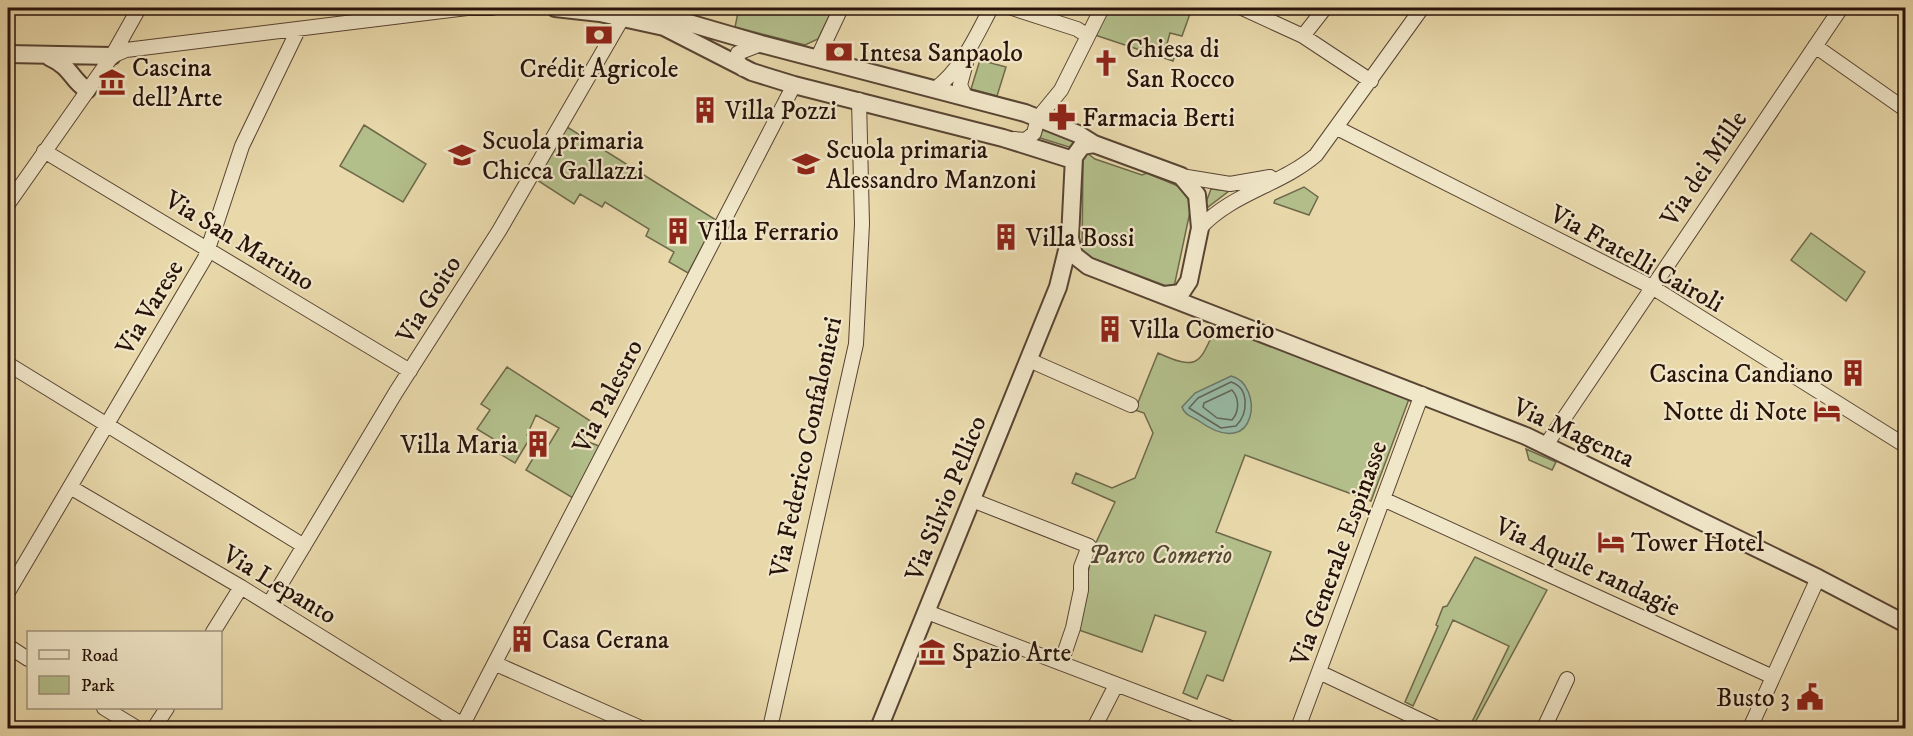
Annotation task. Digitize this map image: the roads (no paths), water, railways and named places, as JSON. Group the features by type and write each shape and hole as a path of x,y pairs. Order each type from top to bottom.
{"street":[{"path":"8,204 112,56 137,8"},
{"path":"8,54 48,57 112,56 137,48 467,8 492,8"},
{"path":"555,8 595,10 671,29 743,69 794,85 1003,138 1073,160 1079,148 1094,144"},
{"path":"637,8 760,44 965,96 1038,118 1094,144 1181,176 1230,184 1284,174"},
{"path":"817,59 841,8"},
{"path":"935,89 948,78 970,48 991,8"},
{"path":"1012,8 1077,29 1089,36"},
{"path":"1003,138 1028,139 1036,131 1038,118 1056,98 1102,8"},
{"path":"1242,8 1303,36 1371,81"},
{"path":"1303,36 1325,8"},
{"path":"1200,228 1231,203 1308,161 1337,128 1422,8"},
{"name":"Via dei Mille","path":"1546,445 1841,8"},
{"name":"Via Goito","path":"269,604 410,371 503,225 623,17"},
{"name":"Via Varese","path":"8,592 209,250 242,146 298,30"},
{"path":"743,69 737,59 738,53 760,44"},
{"path":"1815,46 1905,110"},
{"path":"965,96 960,89 960,81 970,48"},
{"path":"48,57 66,66 79,84 87,90"},
{"name":"Via Palestro","path":"462,727 794,85"},
{"name":"Via Federico Confalonieri","path":"770,729 856,344 862,224 860,100"},
{"name":"Via Fratelli Cairoli","path":"1337,128 1652,287 1905,446"},
{"name":"Via San Martino","path":"44,152 410,371"},
{"name":"Via Silvio Pellico","path":"879,729 1058,287 1070,238 1073,160"},
{"path":"1163,295 1181,293 1189,281 1200,228 1197,195 1181,176"},
{"path":"1070,238 1074,255 1088,266"},
{"name":"Via Silvio Pellico","path":"1058,287 1071,272 1088,266"},
{"name":"Via Magenta","path":"1088,266 1422,394 1546,445 1818,578 1905,624"},
{"path":"1189,281 1194,301 1209,313"},
{"path":"1029,360 1131,405"},
{"path":"8,364 304,546"},
{"name":"Via Generale Espinasse","path":"1298,729 1422,394"},
{"name":"Via Lepanto","path":"70,487 269,604 462,727"},
{"name":"Via Aquile randagie","path":"1383,499 1773,677"},
{"path":"972,500 1089,546 1081,567 1081,590 1073,628 1061,663"},
{"path":"1750,729 1818,578"},
{"path":"214,631 241,587"},
{"path":"927,612 1231,729"},
{"path":"8,646 27,658"},
{"path":"496,664 641,729"},
{"path":"1319,672 1437,729"},
{"path":"1544,729 1567,680"},
{"path":"1094,729 1116,685"},
{"path":"106,709 137,729"},
{"path":"154,729 166,709"}],"water":[{"path":"1231,376 1242,382 1248,392 1251,405 1250,417 1244,428 1234,433 1219,432 1185,412 1182,407 1195,393"}],"place":[{"name":"Crédit Agricole","path":"599,35"},
{"name":"Intesa Sanpaolo","path":"839,52"},
{"name":"Chiesa di San Rocco","path":"1106,63"},
{"name":"Cascina dell'Arte","path":"112,82"},
{"name":"Villa Pozzi","path":"705,110"},
{"name":"Farmacia Berti","path":"1062,117"},
{"name":"Scuola primaria Chicca Gallazzi","path":"462,155"},
{"name":"Scuola primaria Alessandro Manzoni","path":"806,164"},
{"name":"Villa Ferrario","path":"678,231"},
{"name":"Villa Bossi","path":"1006,237"},
{"name":"Villa Comerio","path":"1110,329"},
{"name":"Cascina Candiano","path":"1853,373"},
{"name":"Notte di Note","path":"1827,411"},
{"name":"Villa Maria","path":"538,444"},
{"name":"Tower Hotel","path":"1611,542"},
{"name":"Casa Cerana","path":"522,639"},
{"name":"Spazio Arte","path":"932,652"},
{"name":"Busto 3","path":"1810,697"}],"park label":[{"name":"Parco Comerio","path":"1160,554"}]}
